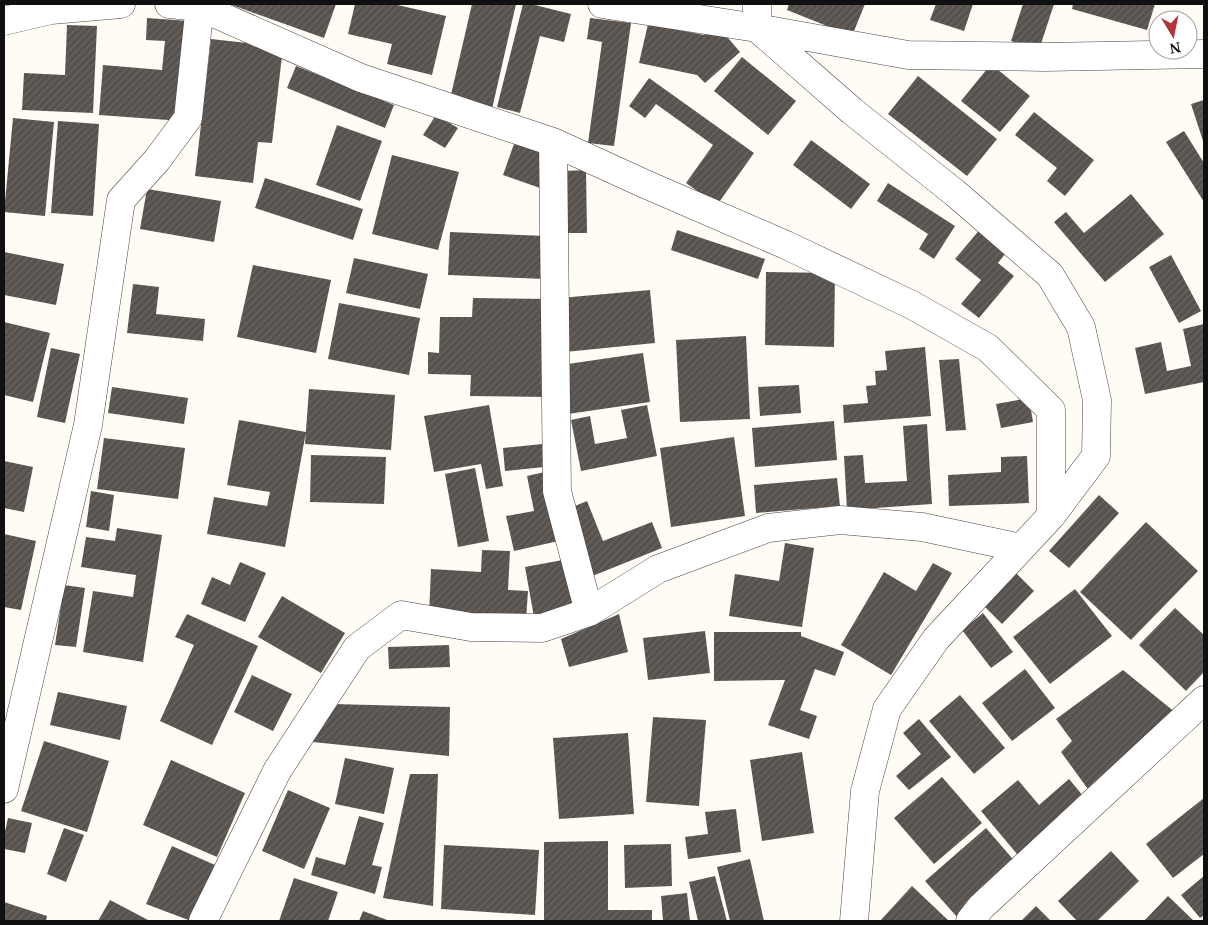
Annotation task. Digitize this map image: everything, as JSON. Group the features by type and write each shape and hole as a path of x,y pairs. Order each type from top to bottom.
{"street":[{"path":"4,21 51,10 121,4"},
{"path":"169,4 200,5 361,78 553,142 645,184 786,244 912,305 988,348 1051,410 1051,516"},
{"path":"602,4 757,16 908,55 1045,57 1204,54"},
{"path":"4,789 88,425 121,200 157,160 188,118 200,5"},
{"path":"757,16 852,111 955,193 1050,276 1081,327 1097,400 1096,456 1051,516 936,639 887,709 866,791 854,921"},
{"path":"553,142 557,491 589,612"},
{"path":"202,921 277,772 357,648 401,615 471,628 542,628 589,612 658,569 768,528 840,520 922,527 1021,548"},
{"path":"970,921 981,907 1204,700"}],"building":[{"path":"229,4 336,4 324,38"},
{"path":"355,4 393,4 446,16 432,75 387,64 392,44 348,34"},
{"path":"472,4 516,4 492,109 450,99"},
{"path":"523,4 531,4 571,14 564,42 540,36 520,113 497,107"},
{"path":"789,4 865,4 852,36 787,10"},
{"path":"936,4 973,4 964,31 930,20"},
{"path":"1023,4 1054,4 1039,50 1011,41"},
{"path":"1073,4 1155,4 1153,10 1148,10 1147,30 1072,9"},
{"path":"147,18 189,21 182,121 99,115 103,65 162,70 165,41 146,40"},
{"path":"590,18 631,23 614,146 588,143 602,42 587,39"},
{"path":"648,24 704,35 717,25 740,52 705,83 697,75 639,63"},
{"path":"67,25 97,26 93,113 22,110 24,73 65,75"},
{"path":"211,39 283,47 272,143 258,142 253,183 195,176"},
{"path":"742,57 796,101 768,135 714,91"},
{"path":"991,64 1030,96 1000,132 961,101"},
{"path":"296,66 394,105 385,128 287,88"},
{"path":"918,76 997,139 967,176 888,114"},
{"path":"649,78 754,153 717,205 686,183 713,145 656,104 645,118 629,106"},
{"path":"1204,100 1204,144 1191,104"},
{"path":"1034,112 1094,160 1065,196 1047,181 1057,168 1015,135"},
{"path":"436,115 458,128 445,148 423,135"},
{"path":"13,118 54,122 45,216 4,212"},
{"path":"58,121 99,124 93,216 51,213"},
{"path":"337,125 382,141 360,201 316,185"},
{"path":"1184,131 1204,163 1204,202 1166,142"},
{"path":"811,140 870,184 851,209 793,165"},
{"path":"515,141 552,154 540,188 503,175"},
{"path":"392,155 459,172 438,250 372,234"},
{"path":"586,170 587,233 565,233 564,171"},
{"path":"265,178 363,209 353,240 255,208"},
{"path":"888,183 955,226 934,259 919,249 928,234 877,201"},
{"path":"147,189 221,201 214,242 140,229"},
{"path":"1131,194 1164,234 1105,282 1054,222 1066,212 1084,233"},
{"path":"982,227 1009,249 998,263 1014,276 979,318 961,304 981,280 955,259"},
{"path":"677,230 765,259 758,279 671,250"},
{"path":"450,232 546,236 544,279 448,275"},
{"path":"4,252 64,264 56,305 4,295"},
{"path":"1171,255 1201,311 1179,323 1149,267"},
{"path":"354,258 428,274 420,309 346,293"},
{"path":"253,265 331,280 316,353 237,337"},
{"path":"766,272 835,273 834,347 765,345"},
{"path":"133,284 159,287 156,314 205,319 203,341 127,333"},
{"path":"650,290 655,343 565,352 560,298"},
{"path":"473,298 551,299 549,397 470,396 471,375 428,374 428,352 439,353 440,317 472,317"},
{"path":"339,303 420,318 409,375 328,359"},
{"path":"4,322 50,333 33,402 4,395"},
{"path":"1204,324 1204,382 1145,394 1135,348 1161,342 1167,371 1191,366 1183,329"},
{"path":"746,336 750,419 680,422 676,340"},
{"path":"925,347 931,416 844,423 843,405 868,403 866,386 876,385 875,371 887,370 885,351"},
{"path":"51,348 80,354 65,423 37,417"},
{"path":"643,353 650,402 568,414 561,365"},
{"path":"959,359 966,430 946,431 939,360"},
{"path":"799,385 801,413 760,416 758,387"},
{"path":"112,387 188,398 184,424 108,413"},
{"path":"309,389 395,395 391,450 305,444"},
{"path":"1029,398 1033,422 1001,428 996,404"},
{"path":"489,405 503,486 486,489 481,464 434,472 424,416"},
{"path":"647,405 657,456 581,471 571,420 590,416 595,444 627,438 621,410"},
{"path":"239,420 306,432 285,547 207,534 214,497 267,506 270,492 227,485"},
{"path":"834,421 837,460 755,467 752,428"},
{"path":"927,424 932,504 847,510 844,456 863,455 865,483 907,481 903,426"},
{"path":"734,437 745,516 671,527 660,448"},
{"path":"104,438 185,448 178,499 97,489"},
{"path":"552,443 554,466 505,471 503,448"},
{"path":"311,455 386,457 384,504 310,502"},
{"path":"1027,456 1029,503 949,506 948,475 1001,472 1001,457"},
{"path":"4,461 33,467 24,512 4,508"},
{"path":"475,468 489,541 458,547 445,474"},
{"path":"549,471 563,540 514,551 506,516 534,511 527,476"},
{"path":"837,478 840,506 756,513 754,485"},
{"path":"91,491 114,495 109,531 86,527"},
{"path":"1099,495 1119,513 1069,568 1049,551"},
{"path":"587,501 603,541 652,522 662,548 590,577 563,511"},
{"path":"1146,522 1198,571 1131,640 1080,592"},
{"path":"117,528 162,535 143,662 83,652 93,591 133,597 136,575 81,567 86,537 115,541"},
{"path":"4,534 36,541 21,610 4,607"},
{"path":"785,543 814,548 802,627 729,616 735,574 779,581"},
{"path":"482,550 510,551 508,590 528,591 526,620 429,615 431,569 481,572"},
{"path":"568,559 577,610 534,617 525,567"},
{"path":"240,562 266,573 245,622 201,604 212,577 230,585"},
{"path":"933,563 952,573 891,675 841,645 884,572 916,591"},
{"path":"1014,571 1034,591 1002,624 981,603"},
{"path":"64,585 85,588 76,647 55,645"},
{"path":"1075,589 1112,636 1050,684 1013,637"},
{"path":"282,596 345,633 321,673 258,637"},
{"path":"1175,608 1204,635 1204,672 1186,691 1139,645"},
{"path":"983,613 1013,652 991,668 962,630"},
{"path":"187,614 258,646 212,745 160,721 194,645 175,637"},
{"path":"619,614 628,652 569,667 561,639"},
{"path":"705,631 710,673 648,680 643,638"},
{"path":"714,632 801,632 801,636 844,652 835,676 815,669 800,710 817,716 809,739 768,725 785,680 714,681"},
{"path":"449,645 450,667 389,669 388,647"},
{"path":"1025,669 1055,708 1012,741 982,703"},
{"path":"1123,670 1176,713 1093,796 1061,752 1072,741 1056,719"},
{"path":"252,675 292,694 273,731 234,712"},
{"path":"58,692 127,706 120,740 50,725"},
{"path":"960,695 1005,748 974,774 929,721"},
{"path":"333,704 450,707 449,756 303,741"},
{"path":"653,717 706,720 699,806 646,802"},
{"path":"919,719 951,757 909,790 896,776 921,754 903,733"},
{"path":"628,733 634,814 559,819 553,738"},
{"path":"44,741 109,761 87,832 21,811"},
{"path":"802,752 814,833 762,841 750,760"},
{"path":"345,758 394,768 384,814 335,804"},
{"path":"171,760 245,793 217,857 143,825"},
{"path":"410,774 438,774 433,906 383,898"},
{"path":"942,777 982,823 934,864 894,818"},
{"path":"1069,779 1089,803 1022,860 981,811 1018,780 1039,805"},
{"path":"288,790 330,808 304,869 262,851"},
{"path":"1204,798 1204,854 1173,878 1146,844"},
{"path":"736,809 741,852 688,859 685,837 708,834 705,812"},
{"path":"359,816 384,823 372,865 382,867 375,894 311,875 316,857 345,865"},
{"path":"8,818 32,823 25,853 4,849 4,836"},
{"path":"64,828 84,835 66,882 47,874"},
{"path":"986,828 1018,865 957,917 925,881"},
{"path":"608,841 608,910 652,910 652,921 544,921 544,842"},
{"path":"671,844 672,886 625,888 624,845"},
{"path":"444,845 539,850 535,915 441,909"},
{"path":"172,846 215,865 191,921 146,904"},
{"path":"1111,851 1139,881 1097,921 1077,921 1058,901"},
{"path":"750,859 764,921 730,921 717,867"},
{"path":"715,876 727,921 698,921 689,882"},
{"path":"1204,876 1204,915 1200,918 1181,895"},
{"path":"294,878 338,892 328,921 279,921"},
{"path":"912,886 949,921 880,921"},
{"path":"687,893 690,921 663,921 661,896"},
{"path":"1168,896 1194,921 1144,921"},
{"path":"110,900 150,921 98,921"},
{"path":"4,902 47,916 46,921 4,921"},
{"path":"1036,906 1051,921 1021,921"},
{"path":"363,911 390,921 359,921"}]}
